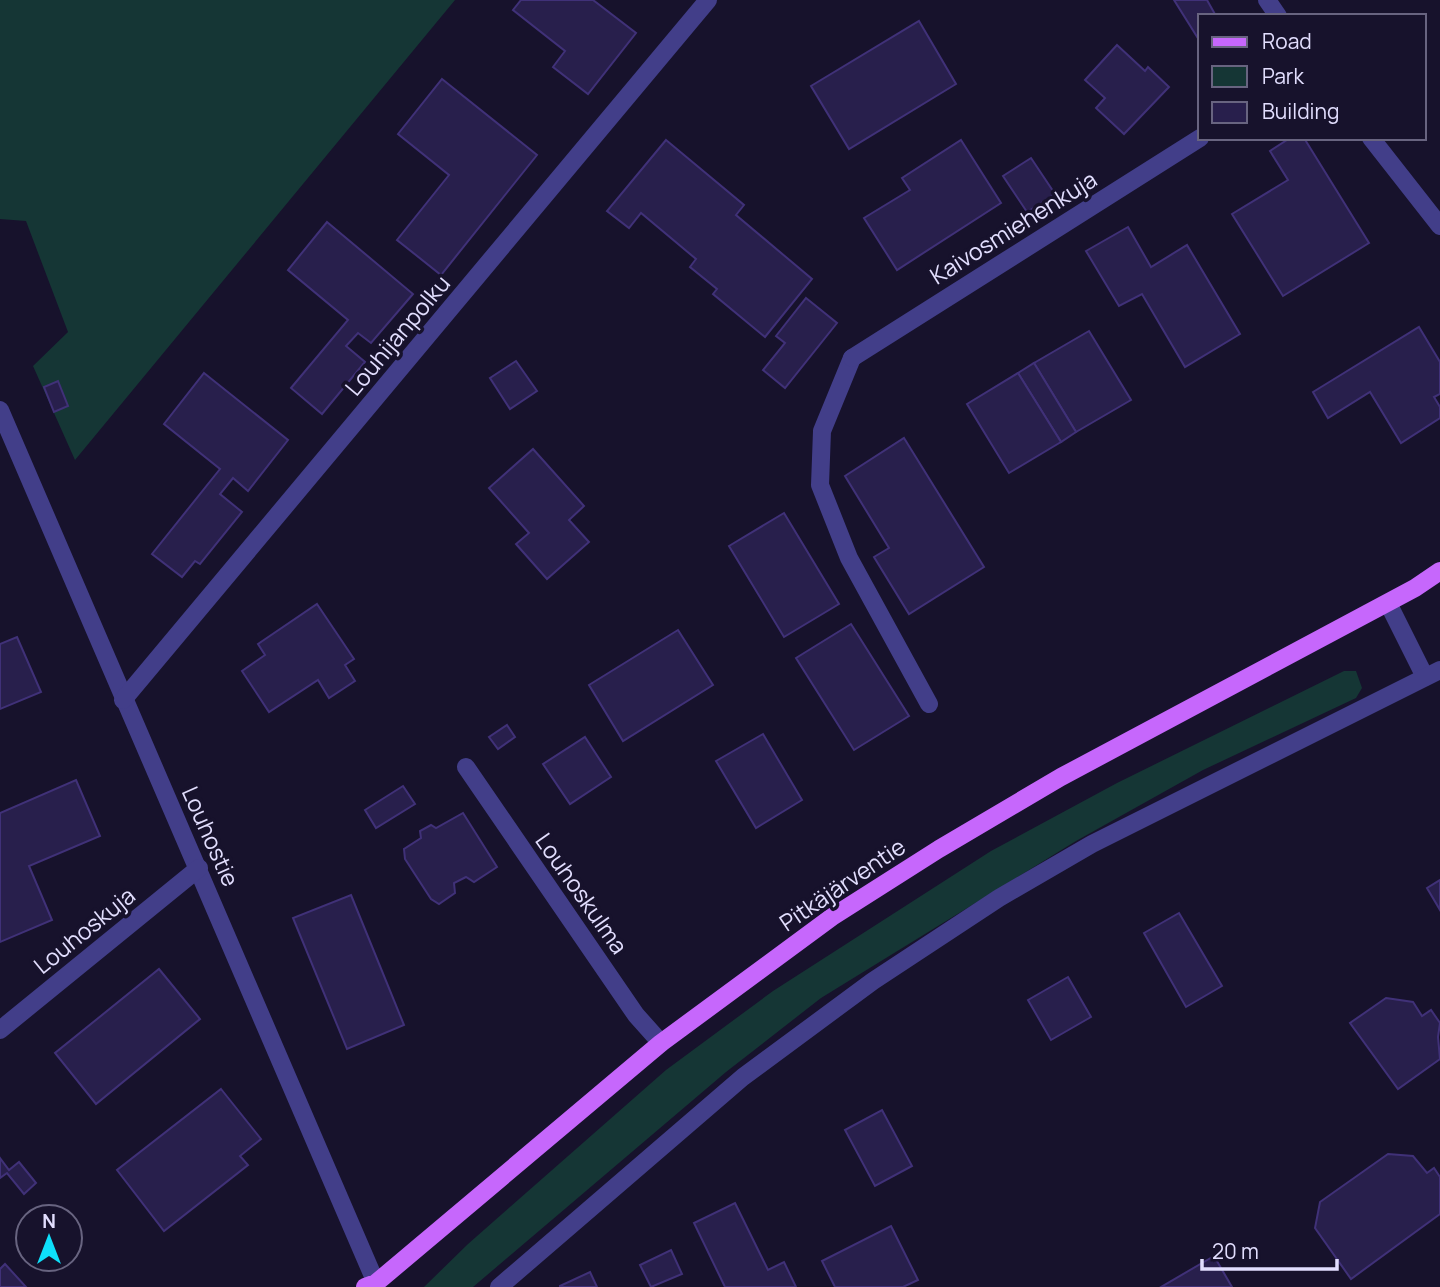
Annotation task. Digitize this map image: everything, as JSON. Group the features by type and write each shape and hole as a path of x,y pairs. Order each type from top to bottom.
{"main road":[{"name":"Pitkäjärventie","path":"372,1286 661,1043 832,917 939,849 1061,777 1415,589 1440,571"},
{"name":"Pitkäjärventie","path":"1415,589 1440,584"}],"street":[{"name":"Louhijanpolku","path":"123,700 708,0"},
{"name":"Kaivosmiehenkuja","path":"929,704 849,558 820,485 822,430 852,358 1198,139"},
{"path":"1373,140 1440,226"},
{"name":"Louhostie","path":"0,410 123,700 199,868 372,1286"},
{"path":"499,1287 743,1077 896,966 999,898 1092,844 1432,673 1388,603"},
{"name":"Louhoskulma","path":"466,767 636,1015 661,1043"},
{"name":"Louhoskuja","path":"0,1030 199,868"}],"green space":[{"path":"0,0 455,0 75,460 33,366 68,332 26,221 0,219"},
{"path":"1344,671 1356,671 1362,688 1356,698 1203,770 1076,841 821,998 726,1072 473,1287 424,1287 468,1244 666,1070 773,991 991,851 1117,783"}],"building":[{"path":"521,0 593,0 636,33 588,94 553,67 565,51 513,10"},
{"path":"1174,0 1207,0 1215,14 1198,14 1198,38"},
{"path":"919,21 956,84 849,149 811,86"},
{"path":"1117,45 1145,71 1148,67 1169,87 1124,134 1096,108 1105,98 1085,80"},
{"path":"442,79 537,155 441,275 397,240 449,175 398,134"},
{"path":"666,140 744,205 736,215 812,279 765,337 713,294 717,289 690,267 696,259 641,213 629,228 607,211"},
{"path":"961,140 1001,203 897,270 864,218 910,190 902,178"},
{"path":"1287,140 1305,140 1369,243 1283,296 1232,214 1288,180 1270,151"},
{"path":"1031,158 1055,194 1027,212 1003,176"},
{"path":"327,222 413,294 371,343 358,333 346,346 365,362 322,414 291,388 348,320 288,270"},
{"path":"1128,227 1151,267 1187,245 1240,334 1185,367 1142,294 1119,306 1086,251"},
{"path":"806,298 837,323 785,388 763,370 785,343 776,336"},
{"path":"1419,327 1440,362 1440,394 1434,397 1440,407 1440,418 1401,443 1370,392 1328,418 1313,392"},
{"path":"1089,331 1131,400 1076,432 1034,363"},
{"path":"516,361 537,391 510,409 490,378"},
{"path":"1034,363 1076,432 1061,442 1018,373"},
{"path":"204,373 288,440 248,491 233,478 220,494 242,512 200,564 195,561 182,577 152,554 220,469 164,424"},
{"path":"1018,373 1061,442 1009,473 967,404"},
{"path":"58,381 68,406 54,412 44,387"},
{"path":"904,438 984,567 909,614 874,557 889,548 845,476"},
{"path":"533,449 584,506 569,520 589,542 547,579 516,544 529,533 489,488"},
{"path":"784,513 839,604 784,637 729,546"},
{"path":"317,604 354,659 345,665 355,681 329,698 318,680 269,712 242,671 265,655 258,644"},
{"path":"851,624 909,716 854,750 796,658"},
{"path":"678,630 713,685 623,741 589,685"},
{"path":"17,637 41,692 0,709 0,644"},
{"path":"507,725 515,737 498,749 489,737"},
{"path":"763,734 802,800 756,828 716,761"},
{"path":"585,737 611,777 570,804 543,764"},
{"path":"76,780 100,836 29,866 52,920 0,942 0,813"},
{"path":"403,786 415,804 376,828 365,810"},
{"path":"463,813 497,867 474,882 466,877 454,883 455,893 439,904 431,899 405,859 404,849 421,838 420,831 431,825 436,828"},
{"path":"1440,880 1440,910 1427,888"},
{"path":"351,895 404,1025 347,1049 293,918"},
{"path":"1179,913 1222,986 1186,1007 1144,933"},
{"path":"159,969 200,1019 96,1104 55,1053"},
{"path":"1068,977 1091,1017 1051,1040 1028,1000"},
{"path":"1386,998 1413,1002 1422,1016 1431,1010 1440,1023 1440,1059 1398,1089 1350,1023"},
{"path":"221,1089 261,1139 240,1156 248,1165 164,1231 117,1170"},
{"path":"882,1110 912,1166 875,1186 845,1130"},
{"path":"1388,1154 1413,1156 1427,1173 1434,1168 1440,1177 1440,1214 1351,1279 1315,1228 1320,1202"},
{"path":"0,1158 9,1170 19,1162 36,1183 24,1194 7,1173 0,1178"},
{"path":"735,1203 768,1270 784,1262 796,1287 725,1287 694,1223"},
{"path":"891,1226 918,1280 903,1287 835,1287 822,1261"},
{"path":"671,1250 682,1274 651,1287 640,1265"},
{"path":"1214,1256 1232,1287 1161,1287"},
{"path":"5,1264 26,1287 0,1287 0,1269"},
{"path":"590,1272 597,1287 560,1287 560,1286"}]}
